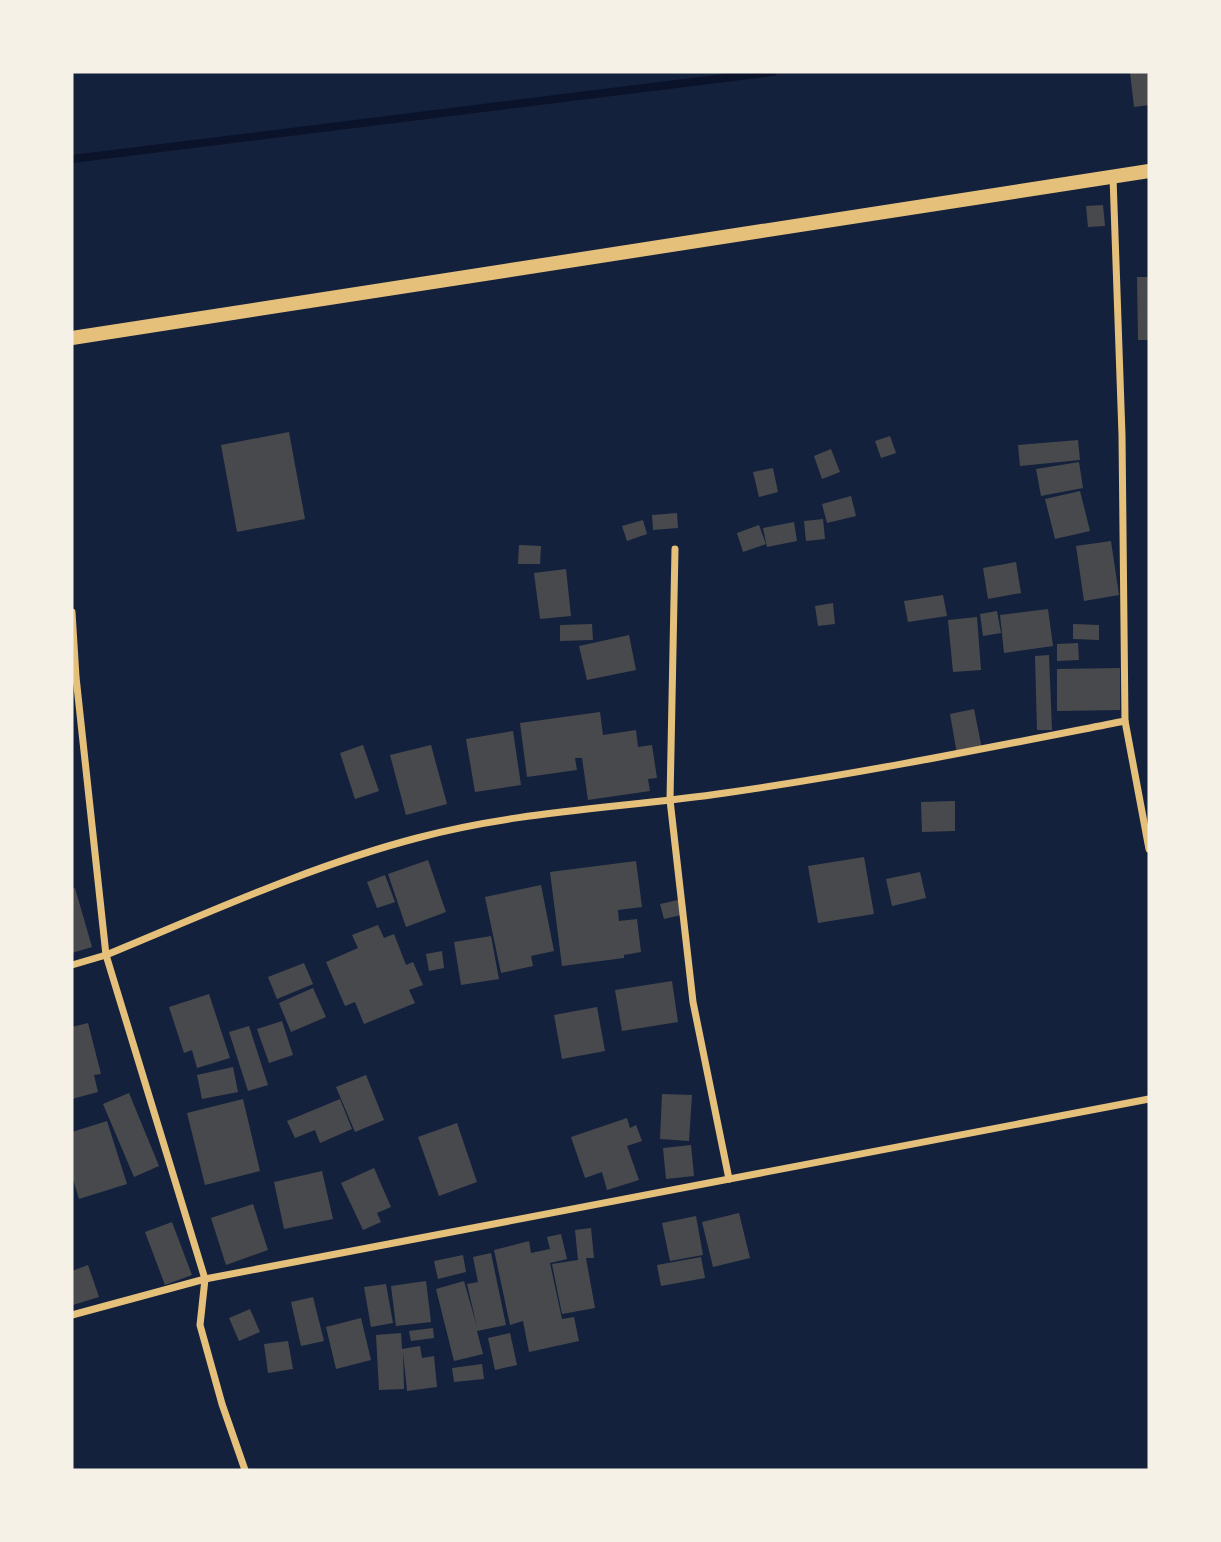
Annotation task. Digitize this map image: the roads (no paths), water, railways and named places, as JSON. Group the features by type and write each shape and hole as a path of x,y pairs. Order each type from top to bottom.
{"main road":[{"path":"72,338 1149,171"}],"street":[{"path":"1113,176 1122,435 1125,721 1149,849"},
{"path":"675,549 670,800 693,1002 729,1179"},
{"path":"72,612 106,955 205,1279 200,1325 222,1404 245,1470"},
{"path":"72,965 106,955 333,862 479,823 670,800 906,764 1125,721"},
{"path":"72,1315 205,1279 1149,1099"}],"waterway":[{"path":"72,159 773,72"}]}
